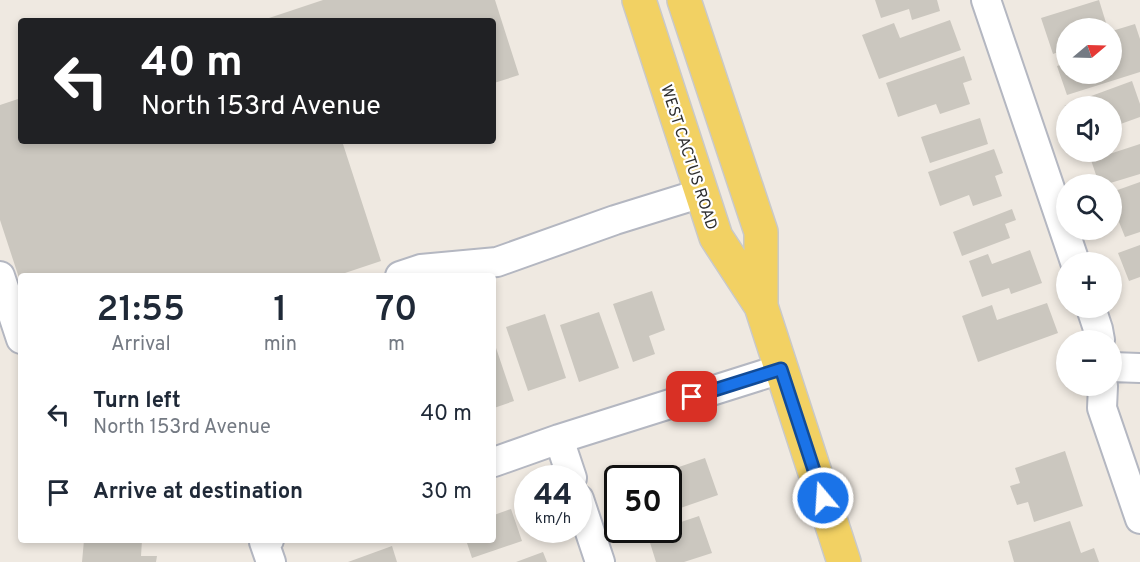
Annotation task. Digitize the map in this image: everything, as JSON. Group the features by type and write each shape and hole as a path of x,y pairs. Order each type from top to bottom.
{"main road":[{"name":"WEST CACTUS ROAD","path":"639,0 716,237 761,306 844,562"},
{"path":"669,0 675,21 700,49"},
{"name":"WEST CACTUS ROAD","path":"684,0 760,232 761,306"}],"street":[{"path":"986,0 1073,252"},
{"path":"409,273 421,269 497,262 615,220 702,193"},
{"path":"0,276 18,330"},
{"path":"1122,367 1140,368"},
{"path":"496,461 781,369"},
{"path":"1102,396 1102,408 1140,519"},
{"path":"559,439 568,465"},
{"path":"592,538 600,562"}],"building":[{"path":"323,0 495,0 519,75 496,82 496,18 269,18"},
{"path":"875,0 937,0 940,11 912,20 909,9 881,18"},
{"path":"1099,0 1105,18 1056,18 1056,53 1053,54 1041,18"},
{"path":"950,20 961,50 879,79 862,35 894,23 900,38"},
{"path":"1135,24 1140,39 1140,72 1122,78 1122,28"},
{"path":"964,56 972,80 963,83 970,104 940,114 936,104 898,117 886,83"},
{"path":"1132,81 1140,104 1140,117 1122,123 1122,96 1091,96"},
{"path":"1063,84 1102,84 1067,95"},
{"path":"18,99 18,144 343,144 381,261 345,273 18,273 18,275 0,220 0,105"},
{"path":"980,118 988,144 930,163 921,137"},
{"path":"1140,144 1140,174 1122,179 1122,174 1096,174 1092,162 1122,162 1122,150"},
{"path":"994,149 1003,173 995,176 1002,196 973,206 969,195 940,206 928,172"},
{"path":"1140,182 1140,232 1125,237 1122,230 1122,188"},
{"path":"1012,209 1016,220 1005,224 1010,238 962,256 953,232"},
{"path":"1140,245 1140,277 1129,281 1122,263 1121,252"},
{"path":"1030,250 1042,283 1011,294 1009,288 982,297 969,261 988,254 992,264"},
{"path":"652,291 665,330 649,336 655,354 633,362 613,304"},
{"path":"1047,303 1057,330 1056,334 978,362 962,316 992,305 997,320"},
{"path":"599,312 619,368 579,382 560,325"},
{"path":"545,314 566,378 528,391 506,327"},
{"path":"496,348 514,401 496,407"},
{"path":"1065,451 1083,506 1034,522 1028,502 1017,505 1010,486 1020,483 1015,468"},
{"path":"705,458 718,495 682,507 682,466"},
{"path":"511,509 514,518 514,543 516,543 472,558 467,543 496,543 496,514"},
{"path":"699,516 712,553 684,562 656,562 650,543 682,543 682,522"},
{"path":"1070,521 1081,553 1094,548 1099,562 1014,562 1008,541"},
{"path":"84,543 142,543 141,556 157,556 156,562 82,562"},
{"path":"392,546 397,562 348,562"},
{"path":"543,552 547,562 516,562"}],"route":[{"path":"692,397 781,369 823,498"}]}
